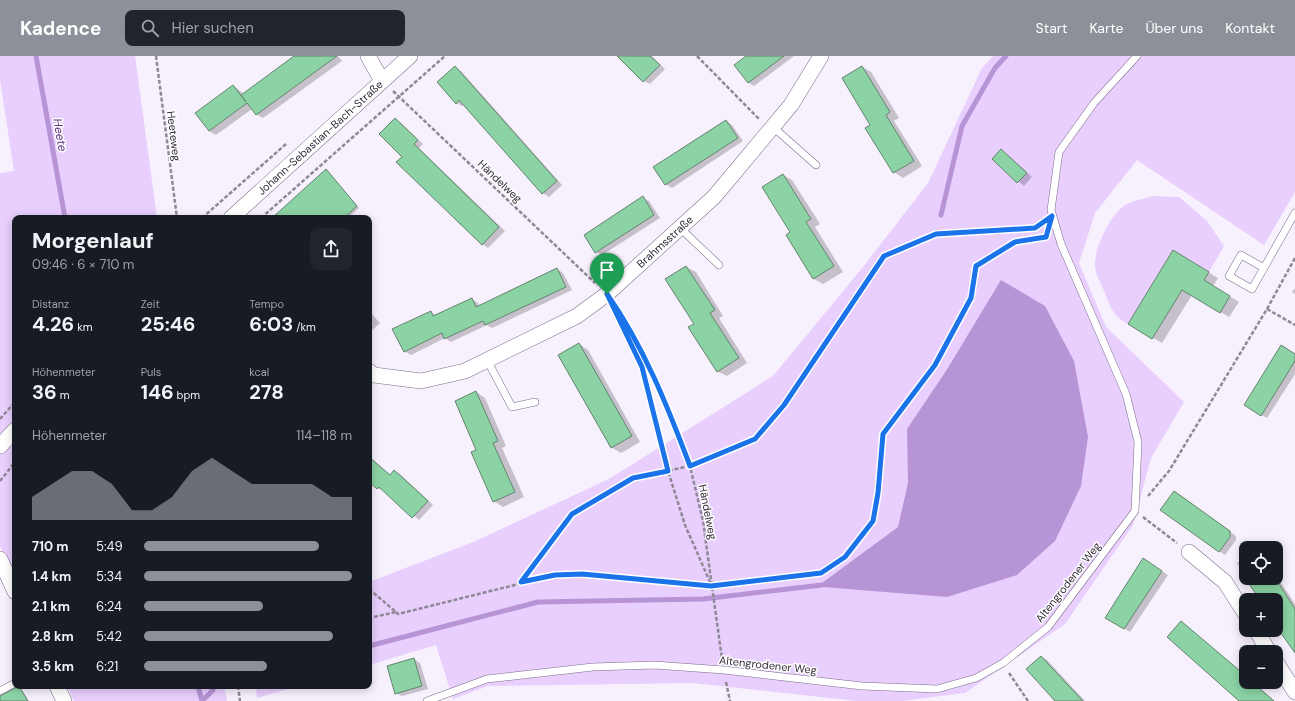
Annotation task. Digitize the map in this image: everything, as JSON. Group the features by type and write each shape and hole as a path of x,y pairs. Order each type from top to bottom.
{"street":[{"path":"368,56 382,81"},
{"name":"Johann-Sebastian-Bach-Straße","path":"234,215 410,56"},
{"name":"Brahmsstraße","path":"372,373 374,375 421,381 465,371 577,316 607,294 714,197 791,105 821,56"},
{"path":"0,446 12,433"},
{"path":"1189,552 1225,582 1239,604"},
{"path":"0,559 12,585"},
{"path":"1283,673 1295,692"},
{"path":"58,689 64,701"}],"lane":[{"path":"1135,511 1138,442 1126,394 1061,244 1052,213 1059,152 1094,103 1137,56"},
{"path":"772,129 816,165"},
{"path":"1264,268 1241,255 1229,276 1252,289 1295,214"},
{"path":"680,228 719,265"},
{"path":"487,360 512,407 535,402"},
{"name":"Altengrodener Weg","path":"427,701 487,679 594,667 654,665 724,670 862,686 937,689 976,678 1003,663 1048,627 1135,511"},
{"path":"0,691 12,685"}],"path":[{"name":"Heeteweg","path":"156,56 177,215"},
{"path":"264,215 445,56"},
{"path":"697,56 772,129"},
{"name":"Händelweg","path":"382,81 607,294 622,316 645,356 668,406 690,466 704,521 712,586"},
{"path":"210,211 213,214"},
{"path":"521,582 572,514 633,478 690,466 755,439 784,405 884,256 936,234 1035,228 1052,213"},
{"path":"372,592 398,614 521,582 555,575 582,574 712,586 821,573 845,557 873,521 878,493 883,434 935,365 971,298 976,266 1015,242 1046,237 1052,213"},
{"path":"1189,552 1135,511 1169,471 1267,309 1295,258"},
{"name":"Händelweg","path":"607,294 642,367 668,471 685,525 712,586"},
{"path":"1267,309 1295,325"},
{"path":"0,419 12,405"},
{"path":"0,481 12,466"},
{"path":"712,586 730,701"},
{"path":"372,617 396,612"},
{"path":"1003,663 1028,701"},
{"path":"238,689 240,701"}],"shaded area":[{"path":"0,56 135,56 157,215 12,215 12,571 0,546 0,173 14,171 0,80"},
{"path":"993,56 1295,56 1295,192 1264,245 1137,160 1095,213 1079,263 1106,327 1184,402 1151,458 1133,525 1065,624 965,693 902,701 857,701 693,683 488,686 453,699 436,645 372,664 372,581 471,543 609,479 773,376 863,267 928,183 982,68"},
{"path":"1153,196 1179,197 1207,221 1224,246 1209,272 1173,250 1128,324 1116,315 1111,307 1098,279 1095,268 1096,257 1101,240 1115,214 1127,204"},
{"path":"1001,280 1045,306 1074,361 1088,437 1081,486 1055,541 1017,575 947,597 823,587 822,583 898,527 908,483 907,429 946,371"},
{"path":"68,689 225,689 227,701 74,701"},
{"path":"256,689 288,689 257,698"}],"building":[{"path":"294,56 337,56 256,115 247,103 209,131 195,113 233,85 246,102 241,95"},
{"path":"617,56 650,56 660,65 643,82"},
{"path":"746,56 784,56 748,83 734,65"},
{"path":"455,66 557,181 542,194 459,100 456,104 437,82"},
{"path":"862,66 890,112 886,115 914,161 893,173 865,128 870,125 842,78"},
{"path":"395,118 418,140 414,144 499,227 482,245 396,162 402,157 379,134"},
{"path":"726,120 738,138 665,185 653,167"},
{"path":"1001,149 1027,173 1017,183 992,159"},
{"path":"326,169 357,206 347,215 275,215"},
{"path":"783,174 811,219 806,222 834,266 813,279 786,235 790,232 762,187"},
{"path":"643,196 654,215 595,253 584,235"},
{"path":"1173,250 1209,272 1204,280 1230,296 1220,313 1182,290 1152,339 1128,324"},
{"path":"686,266 715,310 710,313 739,358 717,372 688,327 694,324 665,279"},
{"path":"557,268 566,287 485,325 483,321 444,339 442,333 404,352 392,329 431,311 433,316 472,298 476,307"},
{"path":"579,343 632,436 611,448 558,355"},
{"path":"1281,345 1295,354 1295,361 1261,416 1244,405"},
{"path":"476,391 498,441 493,443 515,492 493,502 471,452 476,450 455,401"},
{"path":"372,460 390,475 394,470 428,501 412,518 379,487 377,489 372,485"},
{"path":"1174,491 1230,531 1230,537 1219,552 1160,510"},
{"path":"1143,558 1162,571 1124,629 1105,618"},
{"path":"1250,585 1280,585 1295,609 1295,653 1283,636 1283,593 1255,593"},
{"path":"1181,621 1239,670 1239,689 1260,689 1274,701 1239,701 1167,637"},
{"path":"1041,656 1083,701 1055,701 1026,669"},
{"path":"414,658 422,686 395,694 387,666"},
{"path":"13,689 21,689 28,701 0,701 0,696"}],"waterway":[{"name":"Heete","path":"36,56 64,215"},
{"path":"941,215 962,126 995,68 1006,56"},
{"path":"372,645 538,602 703,599 822,585"},
{"name":"Heete","path":"199,689 202,701"},
{"path":"202,701 213,690"}],"route":[{"path":"1052,216 1046,237 1015,242 976,266 971,298 935,365 883,434 878,493 873,521 845,557 821,573 711,586 582,574 555,575 521,582 572,514 633,478 668,471 642,367 607,294 622,316 645,356 668,406 690,466 755,439 784,405 884,256 936,234 1035,228 1052,216"}]}
